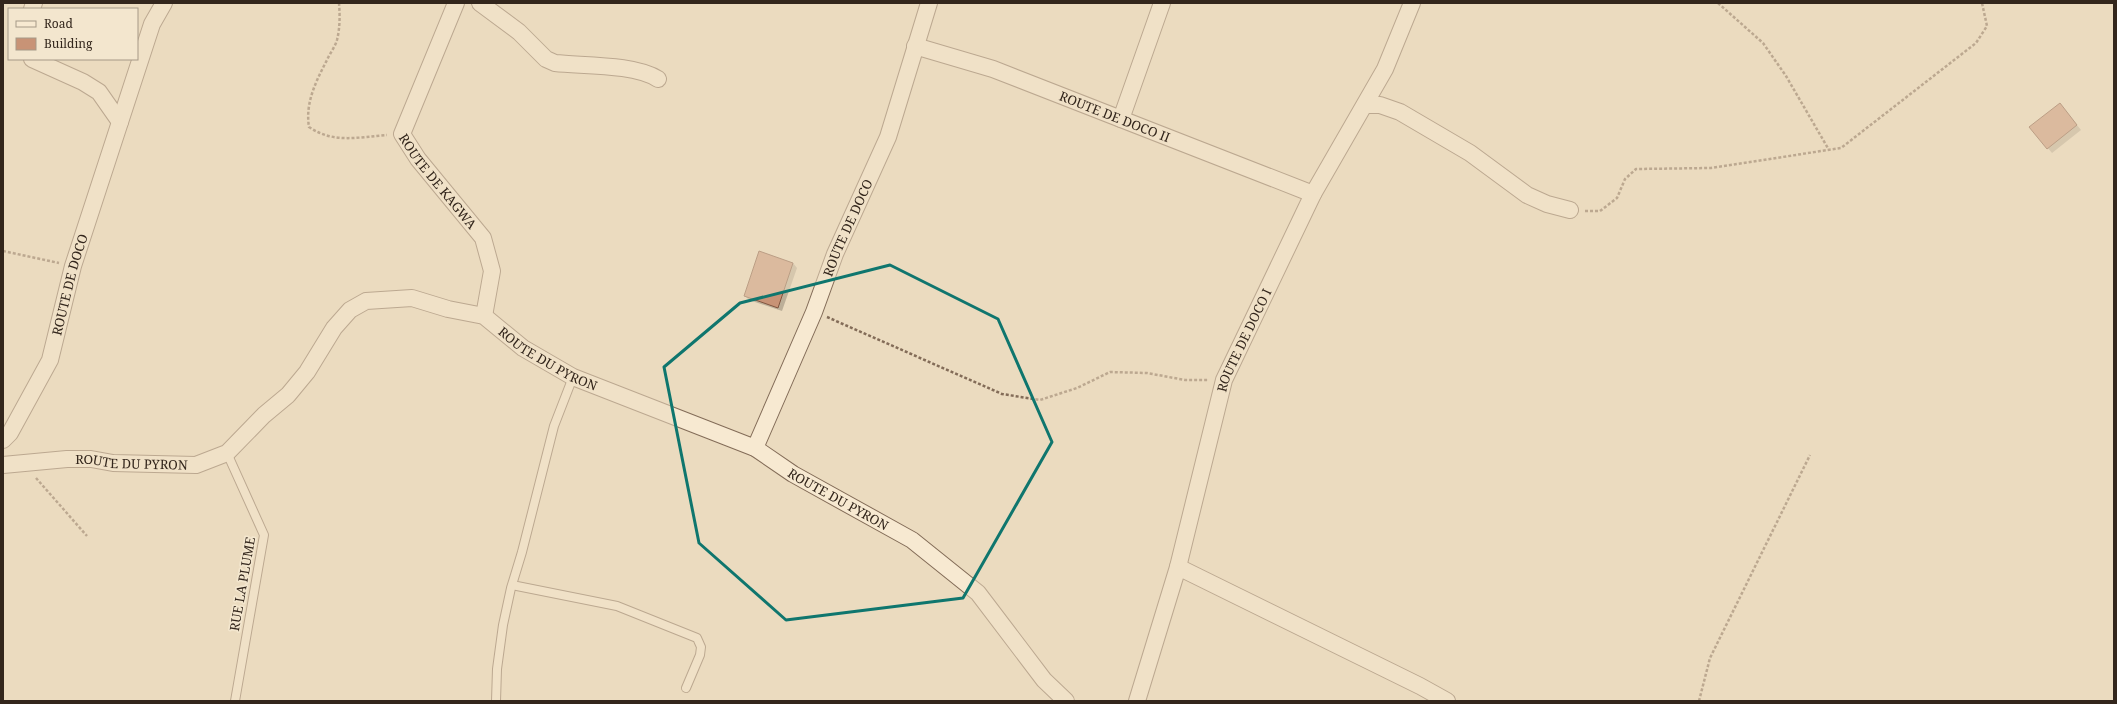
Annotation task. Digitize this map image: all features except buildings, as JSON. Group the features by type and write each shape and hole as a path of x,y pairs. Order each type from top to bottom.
{"street":[{"name":"ROUTE DE DOCO","path":"3,440 10,433 50,360 73,266 152,24 164,3"},
{"name":"ROUTE DE KAGWA","path":"456,3 402,134 418,159 483,238 492,270 484,316"},
{"path":"480,3 519,32 546,59 555,63 631,69 648,72 658,79"},
{"name":"ROUTE DE DOCO","path":"755,448 814,312 834,254 888,138 929,3"},
{"path":"1121,119 1162,3"},
{"name":"ROUTE DE DOCO I","path":"1137,701 1178,567 1224,380 1312,194 1385,69 1412,3"},
{"name":"ROUTE DE DOCO II","path":"915,46 993,69 1312,194"},
{"path":"34,60 83,82 99,92 120,122"},
{"path":"1365,105 1380,105 1400,112 1470,152 1527,195 1547,204 1570,210"},
{"name":"ROUTE DU PYRON","path":"3,465 91,459 113,463 196,466 227,453 264,415 288,395 307,372 334,328 350,310 366,300 412,298 448,309 484,316 524,348 573,377 755,448 794,474 912,540 978,593 1044,680 1066,701"},
{"path":"1178,567 1420,686 1447,701"}],"lane":[{"path":"496,701 497,669 503,625 512,585 522,552 554,426 573,377"},
{"name":"RUE LA PLUME","path":"227,453 264,535 234,701"},
{"path":"512,585 617,606 697,638 701,647 700,655 686,688"}],"path":[{"path":"339,3 340,20 337,41 317,78 310,99 307,117 309,127 319,134 333,139 402,134"},
{"path":"1718,3 1762,43 1786,76 1829,150"},
{"path":"1570,210 1600,211 1617,198 1625,179 1636,169 1711,168 1840,148 1976,43 1987,26 1982,3"},
{"path":"3,251 73,266"},
{"path":"814,312 1002,394 1040,400 1077,388 1110,372 1147,373 1185,380 1224,380"},
{"path":"1699,701 1710,658 1810,455"},
{"path":"21,463 38,480 86,536"}],"highlighted area":[{"path":"890,265 998,319 1052,442 963,598 786,620 699,543 664,367 740,303"}]}
